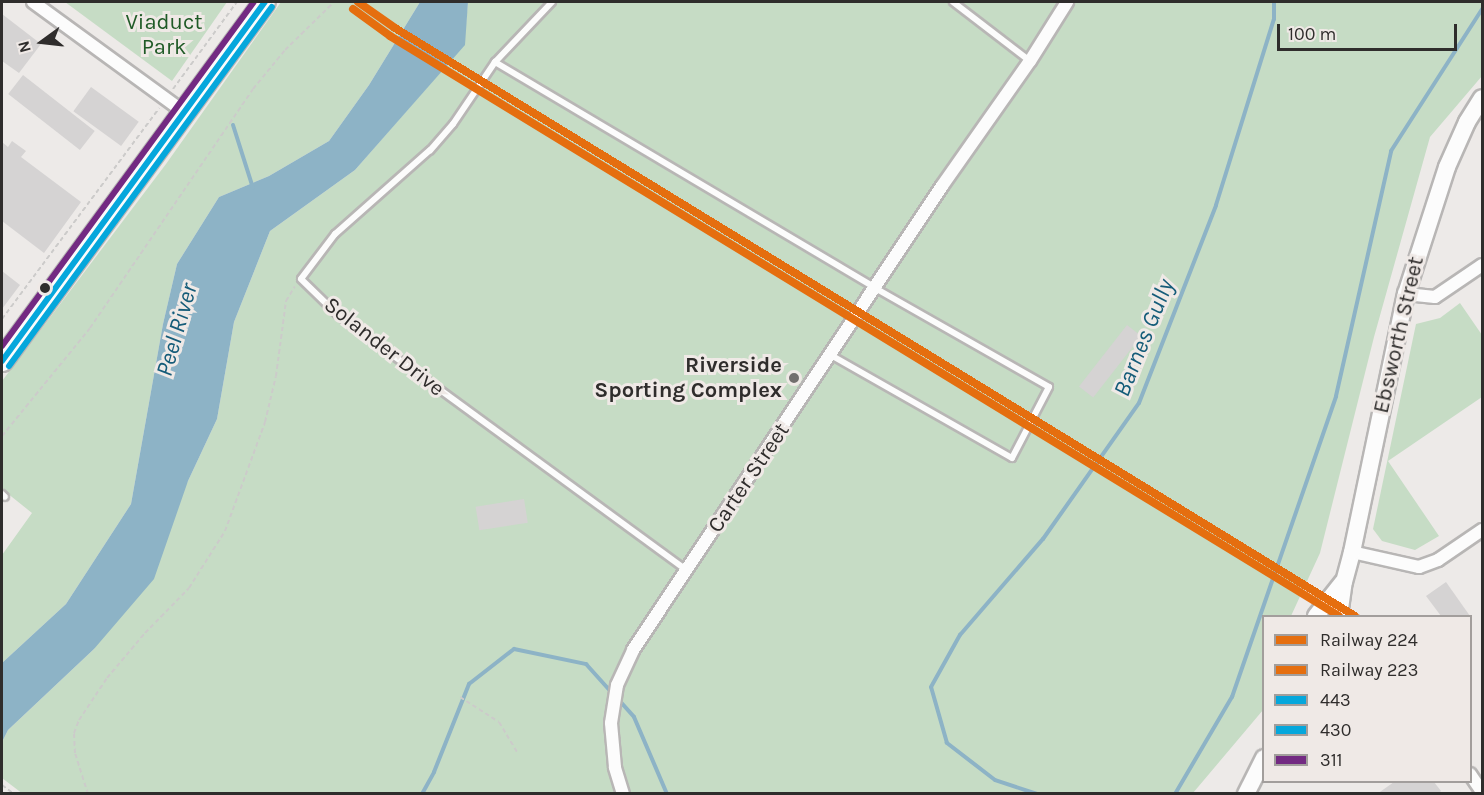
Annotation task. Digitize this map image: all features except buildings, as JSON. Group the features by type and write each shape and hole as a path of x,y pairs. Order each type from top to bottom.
{"main road":[{"path":"2,361 265,2"}],"street":[{"path":"33,2 184,112"},
{"name":"Carter Street","path":"623,794 611,743 613,702 623,669 686,570 1030,61 1067,2"},
{"name":"Ebsworth Street","path":"1339,615 1344,582 1406,294 1447,167 1467,122 1482,98"},
{"path":"1406,294 1436,297 1482,265"},
{"path":"1352,552 1419,567 1438,560 1482,530"},
{"name":"Ebsworth Street","path":"1317,615 1344,582"},
{"path":"1246,794 1262,760"},
{"path":"1472,777 1482,792"}],"lane":[{"path":"301,279 335,234 430,150 453,124 495,62 552,2"},
{"path":"953,2 1030,61"},
{"path":"495,62 875,288 1049,387 1012,458 831,355"},
{"name":"Solander Drive","path":"301,279 338,315 686,570"}],"path":[{"path":"2,320 237,2"},
{"path":"2,436 90,328 226,125 285,50 334,2"},
{"path":"88,794 75,753 74,733 79,720 107,678 145,633 189,588 225,531 265,422 276,376 285,301 301,279"},
{"path":"460,697 499,722 517,752"},
{"path":"2,785 14,794"}],"green space":[{"name":"Viaduct Park","path":"65,2 227,2 172,81"},
{"path":"281,2 420,2 369,85 329,141 269,176 219,197 177,264 163,324 131,504 66,604 2,663 2,555 32,513 2,489 2,381 166,164"},
{"name":"Riverside Sporting Complex","path":"468,2 1482,2 1482,76 1430,137 1374,337 1320,553 1291,615 1262,615 1262,711 1193,793 23,794 2,778 2,742 8,730 94,649 188,481 217,419 234,322 270,231 355,170 464,45"},
{"path":"1460,303 1482,335 1482,397 1388,461 1439,536 1415,550 1382,541 1373,529 1416,324 1440,318"}],"water":[{"name":"Peel River","path":"420,2 468,2 465,45 355,170 270,231 234,322 217,419 188,481 154,579 94,649 8,730 2,742 2,663 66,604 131,504 163,324 177,264 219,197 269,176 329,141 369,85"}],"waterway":[{"name":"Barnes Gully","path":"1037,794 995,780 947,743 931,687 960,635 1043,539 1139,403 1216,205 1274,19 1274,2"},
{"path":"1175,794 1232,697 1336,396 1391,151 1482,9"},
{"path":"233,125 253,188"},
{"name":"Barnes Gully","path":"422,794 434,772 469,684 514,649 586,664 613,694"},
{"name":"Barnes Gully","path":"618,699 634,717 667,794"}],"rail line":[{"name":"224","path":"358,2 395,28 1353,615"},
{"name":"223","path":"353,9 390,36 1337,615"}],"transit line":[{"name":"311","path":"2,346 254,2"},
{"name":"443","path":"2,361 265,2"},
{"name":"430","path":"9,366 272,7"}],"place":[{"name":"Riverside Sporting Complex","path":"794,378"}]}
